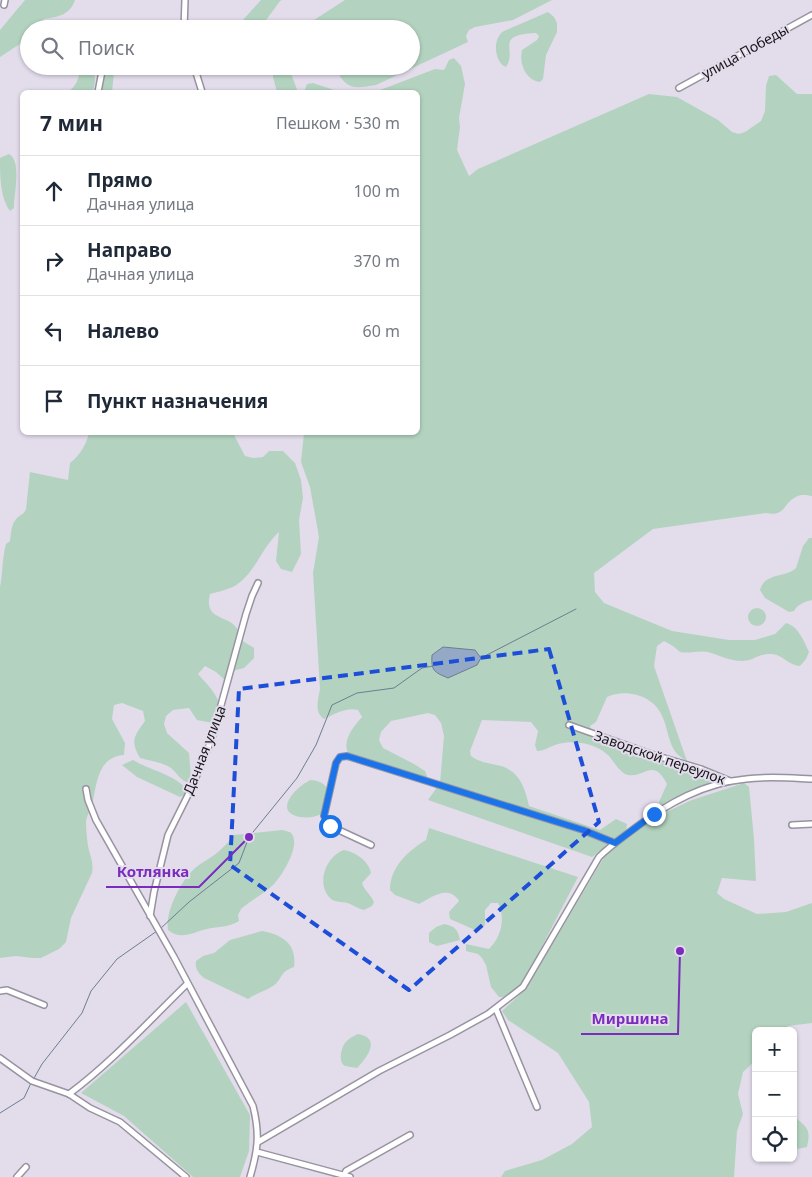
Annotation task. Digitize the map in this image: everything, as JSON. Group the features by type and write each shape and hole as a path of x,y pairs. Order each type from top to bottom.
{"street":[{"path":"184,20 185,0"},
{"name":"улица Победы","path":"679,88 812,15"},
{"path":"98,90 101,75"},
{"path":"197,75 201,90"},
{"name":"Дачная улица","path":"150,916 168,835 192,788 212,738 249,605 258,583"},
{"name":"Заводской переулок","path":"569,725 654,755 701,769 731,782 753,778 812,779"},
{"path":"371,845 330,826 324,816 336,763 340,757 347,756 583,830 615,843"},
{"path":"258,1142 379,1071 496,1010 523,986 599,857 615,843 672,802 700,790 731,782"},
{"path":"86,789 96,820 253,1106 257,1118 258,1142 250,1177"},
{"path":"792,825 812,824"},
{"path":"69,1094 130,1041 187,984"},
{"path":"0,991 7,990 44,1005"},
{"path":"496,1010 537,1107"},
{"path":"0,1058 32,1082 69,1094 90,1108 120,1122 186,1177"},
{"path":"257,1152 346,1176 346,1171 410,1135"},
{"path":"17,1177 26,1168"}],"highlighted area":[{"path":"549,649 599,822 409,990 230,865 239,689"}],"green space":[{"path":"25,0 75,0 67,12 59,16 43,20 20,20 20,44 0,57 0,30"},
{"path":"261,0 282,0 266,20 243,20"},
{"path":"345,0 552,0 513,20 475,27 469,30 466,36 468,42 420,64 420,20 314,20"},
{"path":"548,12 557,23 557,32 546,55 543,79 540,82 530,78 524,70 521,60 522,50 537,40 539,36 536,33 523,34 511,40 509,44 509,60 506,67 499,60 496,44 500,34 504,31"},
{"path":"454,58 461,66 465,84 459,118 460,127 457,150 469,176 478,169 649,94 677,97 718,120 732,132 739,134 761,121 765,111 766,86 769,76 776,75 797,94 812,94 812,496 798,496 781,512 777,513 653,529 594,573 595,592 604,603 672,631 729,640 755,640 775,634 786,623 794,627 803,639 809,652 800,666 772,654 746,661 738,661 708,652 680,652 664,641 657,646 654,666 688,764 673,748 663,718 654,704 647,699 631,694 615,694 607,697 596,722 590,726 593,734 598,738 611,745 713,779 707,784 661,805 659,802 667,784 662,776 653,770 634,775 625,774 603,751 596,747 573,742 537,751 535,745 538,731 531,722 482,720 470,751 471,756 513,772 521,782 529,806 600,830 616,819 627,824 626,830 592,857 428,800 440,783 444,736 441,723 435,715 428,713 391,721 381,732 379,740 383,748 425,771 428,779 348,753 348,738 352,729 362,717 358,710 345,710 324,719 318,709 320,689 313,573 319,537 310,487 301,462 304,435 420,435 420,90 380,90 435,69 444,70 449,60"},
{"path":"79,75 95,75 93,90 70,90"},
{"path":"105,75 114,75 112,90 101,90"},
{"path":"273,75 292,75 297,90 276,90"},
{"path":"340,75 397,75 376,85 358,87 349,85"},
{"path":"313,83 334,90 305,90 307,84"},
{"path":"9,154 13,158 16,170 14,208 10,211 2,193 0,165 0,158"},
{"path":"88,435 234,435 245,456 253,458 263,457 269,451 283,451 295,463 301,480 303,498 299,520 301,554 292,572 281,569 276,561 279,532 241,582 233,587 210,594 209,604 211,610 234,625 241,640 254,648 254,658 244,668 232,671 227,682 216,672 205,666 198,674 212,690 219,702 220,715 218,722 197,720 189,708 173,710 166,716 164,724 167,733 189,753 191,778 189,783 184,781 171,768 140,758 134,743 138,731 145,721 143,711 122,703 114,705 112,719 125,743 124,755 108,761 103,766 97,780 86,823 92,873 71,918 66,942 59,949 41,958 16,956 0,958 0,587 4,555 6,544 10,541 14,522 26,509 30,472 68,480 70,463 77,457"},
{"path":"809,538 812,538 812,600 801,604 794,611 789,612 765,598 760,590 766,580 796,568 803,546"},
{"path":"757,608 763,611 766,617 763,623 757,626 751,623 748,617 751,611"},
{"path":"133,760 183,785 188,791 187,794 180,797 137,777 122,765"},
{"path":"311,780 320,782 330,793 328,808 313,817 300,817 292,814 288,810 287,805 289,799 299,788"},
{"path":"744,783 749,787 756,881 722,878 717,893 724,899 757,914 786,912 812,903 812,1023 787,1027 752,1027 752,1064 743,1072 738,1094 743,1114 737,1131 734,1177 501,1177 505,1171 542,1160 572,1144 592,1127 589,1102 558,1053 508,1020 502,1011 526,989 606,854 651,819 692,800"},
{"path":"429,828 578,877 525,979 518,989 511,994 499,997 491,987 486,965 482,958 478,954 466,951 466,944 489,949 497,939 502,921 498,903 491,903 485,910 485,925 479,930 475,930 450,919 449,912 459,901 450,893 439,894 419,904 395,895 390,890 393,874 401,860 426,840"},
{"path":"282,830 290,832 293,837 294,844 290,859 273,885 241,909 238,915 239,921 227,926 207,929 188,935 178,935 168,930 169,915 174,898 183,882 196,868 218,852 234,835"},
{"path":"344,850 361,858 370,869 371,873 362,883 374,902 372,906 364,910 348,903 333,900 326,893 323,878 325,871 332,858"},
{"path":"444,924 455,929 460,940 437,946 429,942 429,933 436,927"},
{"path":"262,931 282,938 291,947 293,952 294,967 283,973 273,986 248,999 204,978 199,973 196,961 203,956 214,953 230,940"},
{"path":"186,1002 250,1115 249,1151 240,1177 193,1177 124,1116 81,1093"},
{"path":"358,1034 365,1036 371,1044 368,1054 357,1068 345,1066 341,1061 342,1048 348,1040"},
{"path":"797,1119 808,1131 807,1147 797,1149"}],"water":[{"path":"443,647 475,650 481,658 477,665 448,678 434,670 432,664 432,655"}],"waterway":[{"path":"481,658 576,609"},
{"path":"160,929 189,902 239,863 249,837 297,778 316,745 332,705 357,693 394,688 422,668 433,666"},
{"path":"33,1080 42,1064 82,1013 91,991 117,959 157,931"},
{"path":"0,1113 24,1098 31,1083"}],"place":[{"name":"Котлянка","path":"249,837"},
{"name":"Миршина","path":"680,951"}],"route":[{"path":"330,826 324,816 336,763 340,757 347,756 583,830 615,843 654,814"}]}
